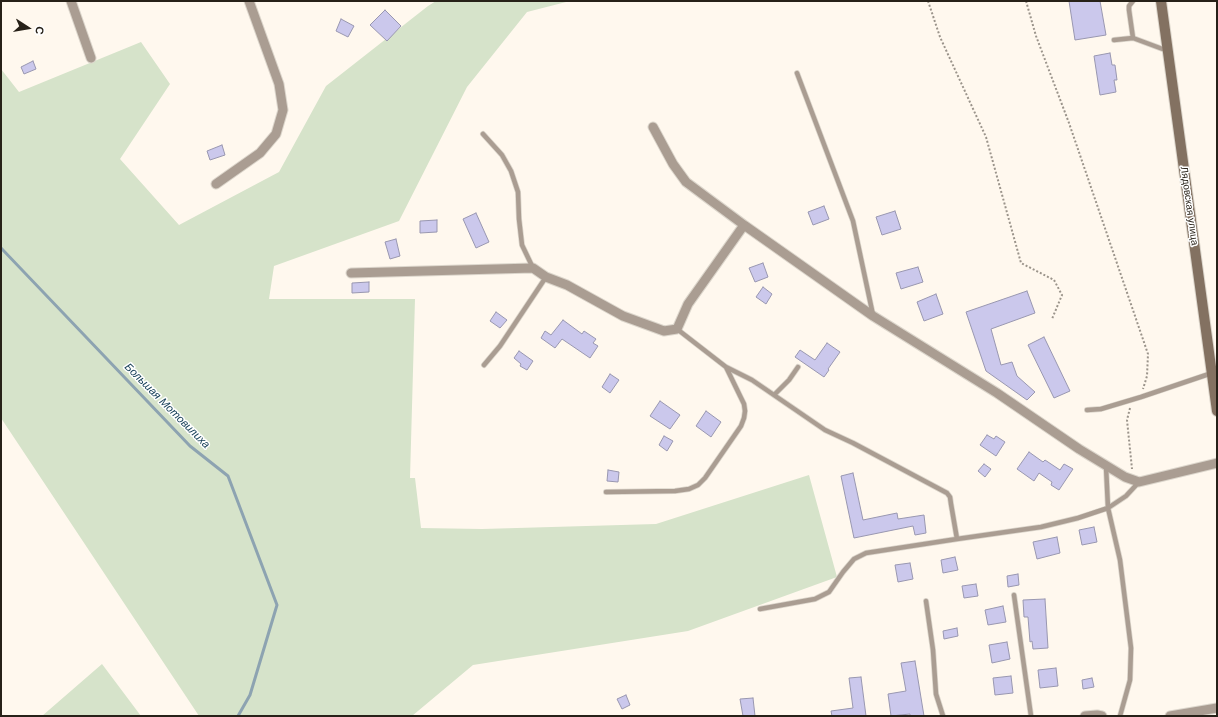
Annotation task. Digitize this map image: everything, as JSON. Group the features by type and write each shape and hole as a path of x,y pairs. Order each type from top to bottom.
{"main road":[{"name":"Лядовская улица","path":"1161,1 1217,411"}],"street":[{"path":"71,1 91,58"},
{"path":"216,184 260,153 276,134 283,110 279,84 249,1"},
{"path":"653,127 673,164 686,182 873,316 997,393 1079,449 1138,482 1217,463"},
{"path":"351,273 533,268 546,277 567,285 623,316 664,331 677,329 688,304 744,225"},
{"path":"1170,716 1217,708"},
{"path":"1085,716 1102,716"}],"lane":[{"path":"1133,1 1129,6 1129,10 1133,38"},
{"path":"1114,40 1133,38 1168,51"},
{"path":"797,73 853,221 873,316"},
{"path":"483,134 502,155 511,171 518,192 522,245 533,268"},
{"path":"484,365 500,346 546,277"},
{"path":"677,329 726,367 752,380 825,430 947,493 950,497 957,539"},
{"path":"606,492 675,491 689,489 698,485 705,478 741,426 744,418 744,404 726,367"},
{"path":"774,395 789,380 798,367"},
{"path":"1087,410 1101,409 1212,373"},
{"path":"1106,464 1108,508 1120,560 1131,648 1130,680 1120,716"},
{"path":"760,609 815,599 829,592 854,559 866,553 1041,526 1078,518 1108,508 1126,496 1138,482"},
{"path":"1014,595 1031,716"},
{"path":"926,601 933,650 936,694 943,716"}],"path":[{"path":"928,1 940,37 986,137 1021,263 1054,280 1062,295 1052,319"},
{"path":"1026,1 1036,36 1069,123 1148,354 1147,376 1141,397 1131,406 1127,420 1132,470 1125,476"}],"green space":[{"path":"436,1 570,1 527,12 467,87 399,221 274,266 269,299 415,299 410,478 415,478 421,528 482,529 656,524 809,475 837,577 688,631 473,665 412,716 199,716 1,418 1,69 19,92 141,42 170,84 120,159 179,225 279,172 326,86"},
{"path":"102,664 141,716 42,716"}],"building":[{"path":"1069,1 1100,1 1106,35 1075,40"},
{"path":"385,10 401,26 387,41 370,25"},
{"path":"341,19 354,26 348,37 336,31"},
{"path":"1110,53 1112,65 1115,65 1117,80 1114,80 1116,92 1100,95 1094,56"},
{"path":"33,61 36,69 24,74 21,67"},
{"path":"222,145 225,155 210,160 207,151"},
{"path":"824,206 829,219 813,225 808,212"},
{"path":"895,211 901,229 882,235 876,217"},
{"path":"476,213 489,242 476,248 463,219"},
{"path":"437,220 437,232 420,233 420,221"},
{"path":"396,239 400,256 390,259 385,242"},
{"path":"763,263 768,277 755,282 749,268"},
{"path":"918,267 923,282 901,289 896,273"},
{"path":"369,282 369,292 352,293 352,283"},
{"path":"763,287 772,294 766,304 756,297"},
{"path":"1027,291 1035,313 991,329 1001,365 1012,362 1017,376 1035,392 1027,400 986,371 966,312"},
{"path":"936,294 943,314 924,321 917,302"},
{"path":"496,312 507,320 500,328 490,321"},
{"path":"563,320 582,334 584,331 596,339 593,343 598,346 590,358 562,339 555,348 541,338 545,331 551,335"},
{"path":"1044,337 1070,391 1054,398 1028,345"},
{"path":"827,343 840,352 824,377 795,357 800,350 815,360"},
{"path":"519,351 533,361 527,370 520,366 521,364 514,358"},
{"path":"610,374 619,380 610,393 602,387"},
{"path":"660,401 680,415 670,429 650,416"},
{"path":"706,411 721,422 711,437 696,426"},
{"path":"987,435 994,439 996,436 1005,442 996,456 980,445"},
{"path":"664,436 673,441 667,451 659,445"},
{"path":"1029,452 1043,462 1045,460 1060,470 1064,464 1073,469 1059,490 1051,485 1052,482 1039,473 1034,481 1017,469"},
{"path":"984,464 991,469 985,477 978,471"},
{"path":"608,470 619,472 618,482 607,481"},
{"path":"853,473 863,520 897,513 898,519 924,515 926,533 915,535 913,526 854,538 841,476"},
{"path":"1094,527 1097,542 1082,545 1079,530"},
{"path":"1057,537 1060,553 1037,559 1033,542"},
{"path":"955,557 958,570 943,573 941,560"},
{"path":"910,563 913,579 898,582 895,565"},
{"path":"1018,574 1019,585 1008,587 1007,576"},
{"path":"976,584 978,596 964,598 962,586"},
{"path":"1045,599 1048,648 1033,649 1032,641 1030,642 1028,617 1024,617 1023,600"},
{"path":"1003,606 1006,622 988,625 985,610"},
{"path":"957,628 958,636 944,639 943,631"},
{"path":"1007,642 1010,659 992,663 989,645"},
{"path":"915,661 924,716 910,716 910,714 891,716 888,694 906,691 901,663"},
{"path":"1056,668 1058,686 1040,688 1038,670"},
{"path":"1011,676 1013,693 995,695 993,678"},
{"path":"861,677 866,716 832,716 831,711 853,708 849,678"},
{"path":"1092,678 1094,687 1083,689 1082,680"},
{"path":"626,695 630,705 622,709 617,699"},
{"path":"753,698 755,716 743,716 740,699"}],"waterway":[{"name":"Большая Мотовилиха","path":"1,248 190,446 228,476 277,605 250,695 238,716"}]}
